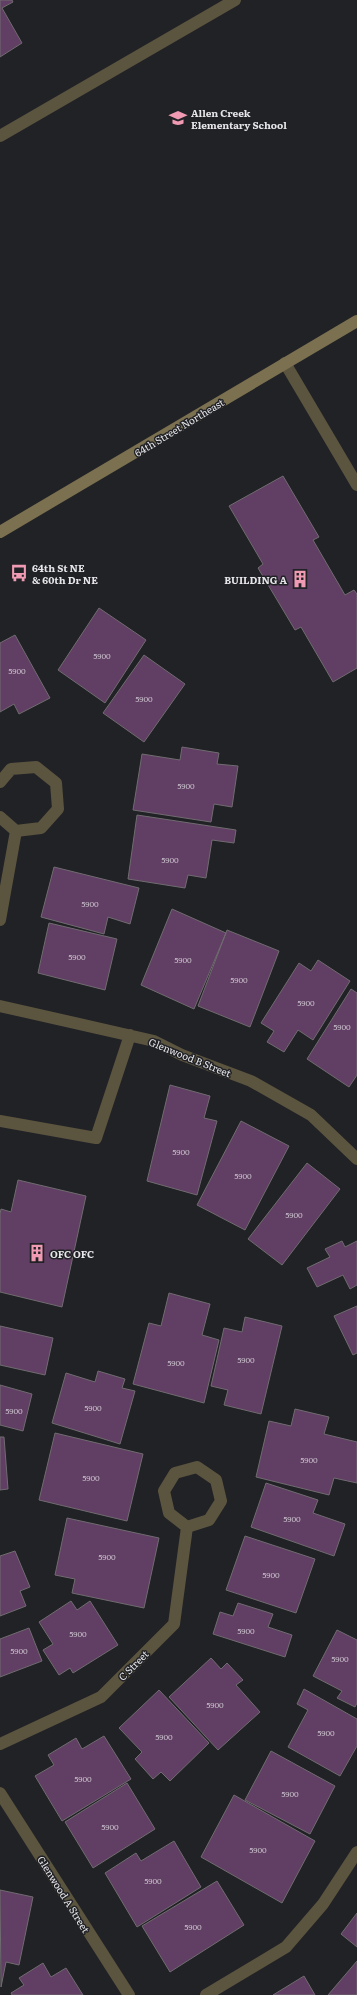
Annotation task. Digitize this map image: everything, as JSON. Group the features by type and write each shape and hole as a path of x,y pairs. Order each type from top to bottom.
{"main road":[{"name":"64th Street Northeast","path":"0,532 357,321"}],"lane":[{"path":"0,136 235,0"},
{"path":"285,363 357,485"},
{"path":"0,782 11,769 36,767 56,784 58,809 41,828 16,831 0,817"},
{"path":"0,920 16,831"},
{"name":"Glenwood B Street","path":"0,1006 154,1041 182,1055 251,1081 311,1115 357,1158"},
{"path":"0,1120 96,1138 130,1036"},
{"path":"197,1468 216,1480 221,1501 209,1520 187,1527 169,1514 164,1491 176,1473 197,1468"},
{"name":"C Street","path":"0,1744 101,1697 174,1624 187,1527"},
{"name":"Glenwood A Street","path":"0,1793 129,1995"},
{"path":"206,1995 286,1947 323,1904 357,1852"}],"building":[{"path":"0,0 12,0 13,2 2,8 22,43 0,57"},
{"name":"BUILDING A","path":"283,476 319,537 313,540 345,595 354,590 357,594 357,668 333,682 301,627 295,630 258,568 263,564 229,506"},
{"path":"99,608 146,640 105,703 58,670"},
{"path":"15,635 50,698 19,714 14,704 0,712 0,643"},
{"path":"144,655 185,684 144,742 103,713"},
{"path":"182,747 219,753 217,764 238,766 232,807 214,804 211,822 133,810 142,754 180,760"},
{"path":"137,815 236,830 234,843 212,840 206,878 188,875 185,888 128,879"},
{"path":"54,867 139,888 130,924 108,917 104,934 41,917"},
{"path":"172,909 226,933 194,1009 141,985"},
{"path":"49,923 117,939 105,990 38,973"},
{"path":"227,930 279,951 250,1027 198,1006"},
{"path":"318,960 350,981 313,1040 298,1030 284,1052 267,1042 274,1031 261,1023 299,963 311,971"},
{"path":"351,989 357,993 357,1075 349,1087 307,1059"},
{"path":"170,1085 210,1096 204,1118 217,1121 197,1195 147,1181"},
{"path":"241,1121 289,1146 245,1230 197,1205"},
{"path":"307,1163 340,1189 282,1265 248,1239"},
{"name":"OFC OFC","path":"18,1180 86,1196 62,1307 0,1292 0,1214 1,1209 11,1212"},
{"path":"342,1241 345,1247 357,1241 357,1285 350,1289 343,1275 317,1287 307,1268 330,1257 325,1249"},
{"path":"169,1293 210,1304 202,1335 219,1340 204,1403 133,1384 149,1323 161,1326"},
{"path":"357,1306 357,1353 353,1355 334,1316"},
{"path":"245,1317 282,1326 261,1414 224,1405 228,1390 211,1386 224,1328 242,1332"},
{"path":"0,1326 53,1338 45,1375 0,1365"},
{"path":"98,1371 125,1379 122,1388 135,1391 120,1444 52,1423 66,1373 95,1382"},
{"path":"0,1385 32,1394 23,1431 0,1425"},
{"path":"295,1409 329,1417 324,1434 357,1442 357,1483 334,1478 329,1495 256,1477 269,1421 291,1426"},
{"path":"55,1433 143,1454 127,1521 39,1500"},
{"path":"0,1437 4,1437 8,1489 0,1490"},
{"path":"266,1483 318,1500 313,1513 345,1524 334,1556 251,1527"},
{"path":"67,1518 159,1538 144,1608 72,1593 75,1579 55,1575"},
{"path":"245,1536 315,1559 296,1613 226,1590"},
{"path":"15,1551 30,1587 20,1591 26,1606 0,1616 0,1556"},
{"path":"71,1601 77,1610 90,1601 118,1645 73,1673 70,1668 59,1675 43,1650 53,1644 39,1622"},
{"path":"238,1603 273,1614 268,1627 292,1635 285,1657 213,1634 220,1612 233,1616"},
{"path":"29,1628 42,1661 0,1677 0,1639"},
{"path":"337,1630 357,1640 357,1703 355,1707 337,1698 342,1691 313,1676"},
{"path":"211,1658 221,1669 227,1663 243,1680 236,1685 260,1712 218,1750 169,1697"},
{"path":"304,1689 357,1719 357,1746 340,1776 288,1747 308,1710 297,1704"},
{"path":"159,1690 209,1743 170,1781 161,1772 153,1779 135,1759 142,1752 119,1728"},
{"path":"104,1736 131,1779 62,1821 35,1776 54,1765 48,1755 76,1738 82,1749"},
{"path":"271,1751 335,1786 310,1834 245,1800"},
{"path":"127,1783 155,1829 93,1868 65,1822"},
{"path":"234,1795 315,1841 282,1903 201,1857"},
{"path":"174,1841 201,1887 137,1927 105,1873 136,1853 141,1861"},
{"path":"217,1881 244,1925 170,1972 142,1926"},
{"path":"0,1890 33,1897 19,1965 6,1962 1,1987"},
{"path":"357,1913 357,1947 341,1934"},
{"path":"357,1961 357,1995 328,1995"},
{"path":"43,1963 51,1977 66,1968 83,1995 12,1995 11,1993 24,1985 19,1978"},
{"path":"304,1976 315,1995 273,1995"}],"place":[{"name":"Allen Creek Elementary School","path":"178,118"},
{"name":"64th St NE & 60th Dr NE","path":"19,573"},
{"name":"BUILDING A","path":"300,579"},
{"name":"OFC OFC","path":"37,1253"}]}
